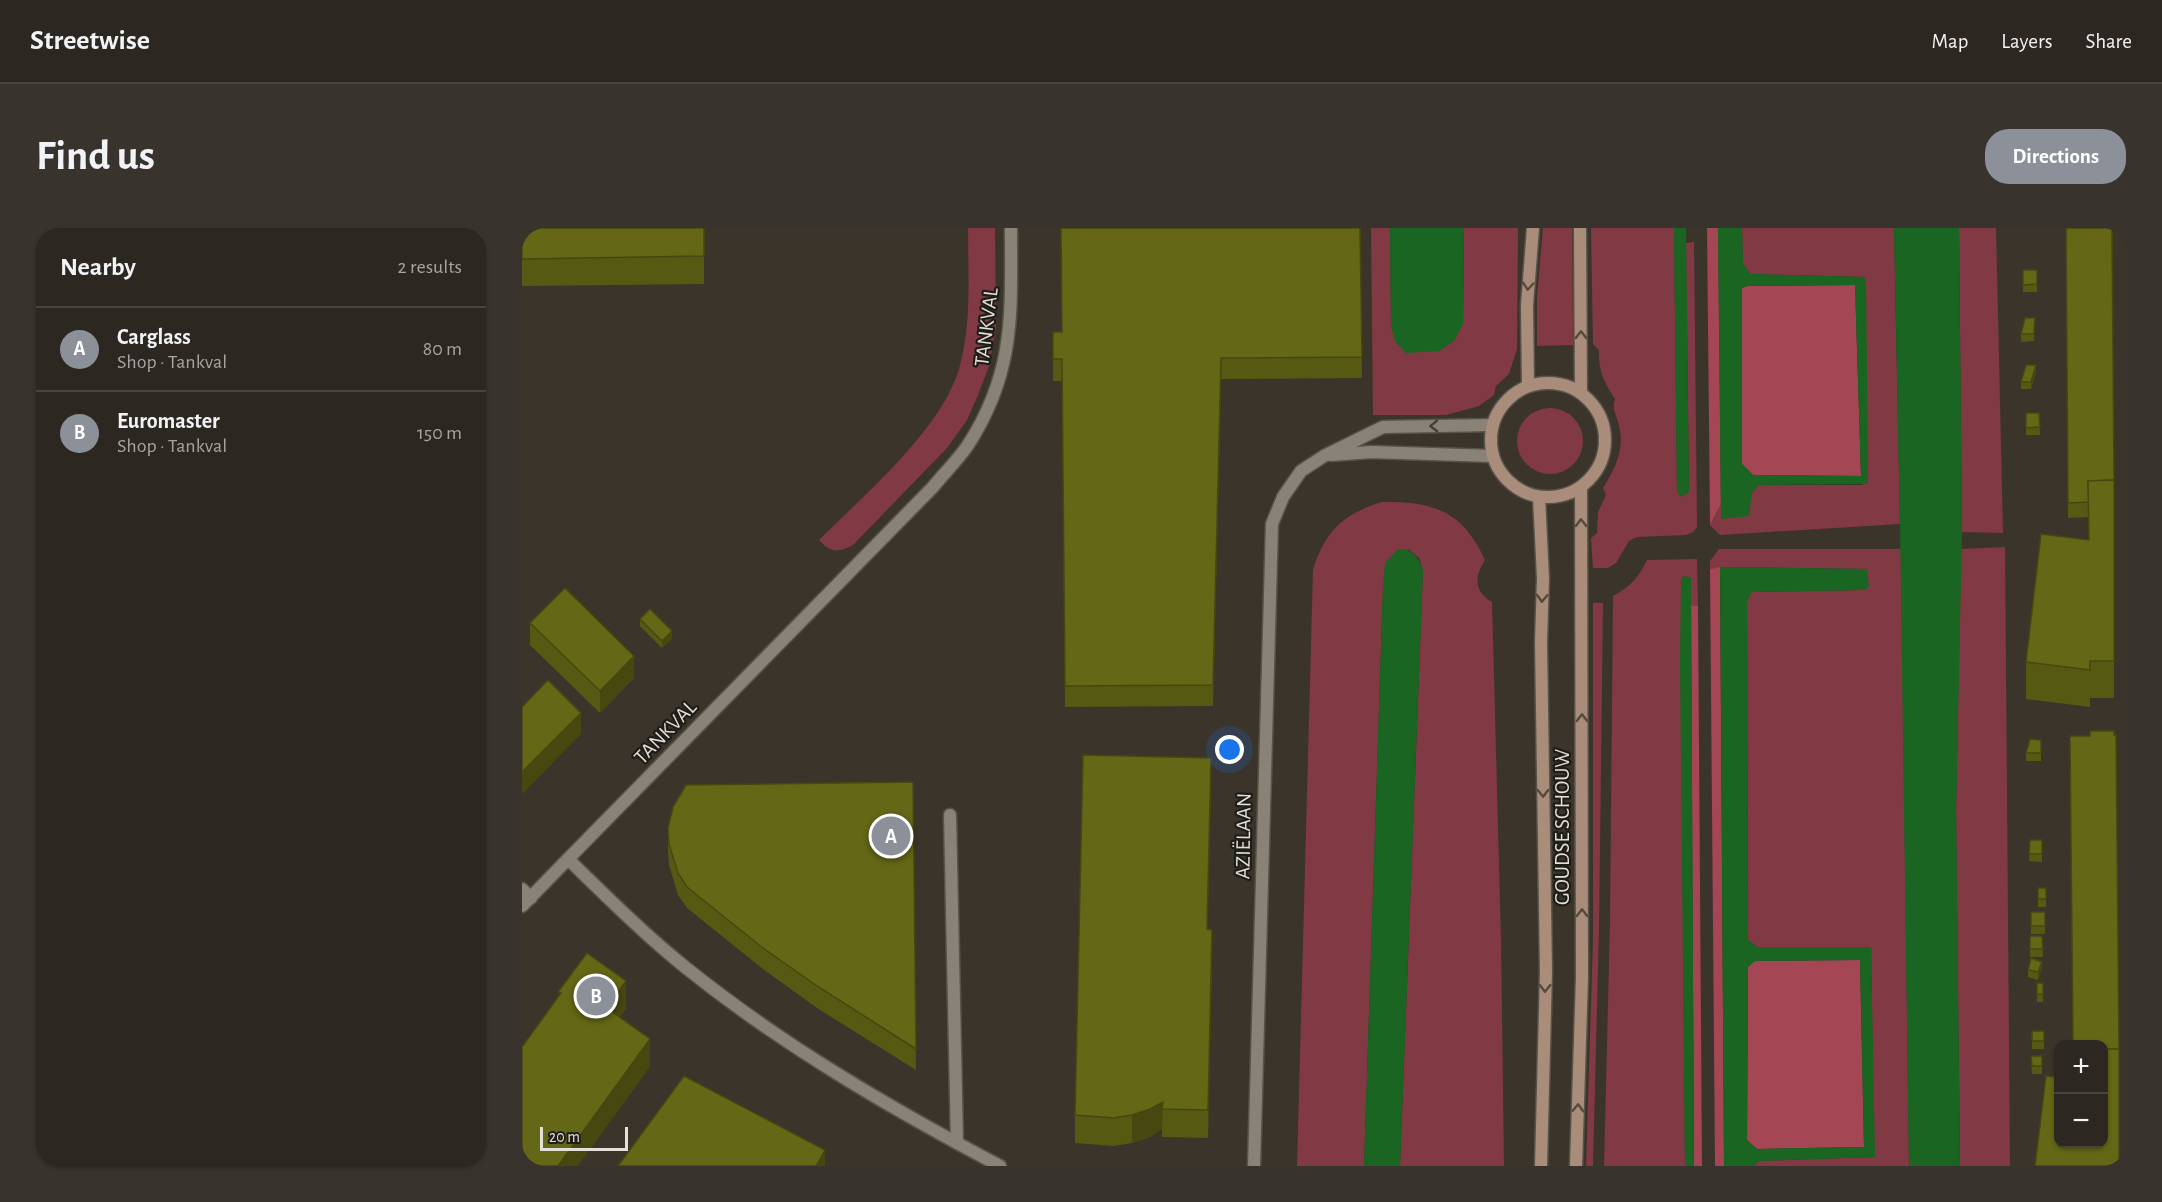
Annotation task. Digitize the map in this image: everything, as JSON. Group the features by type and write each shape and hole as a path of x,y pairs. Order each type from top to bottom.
{"main road":[{"path":"1528,386 1527,305 1533,228"},
{"path":"1580,228 1581,393"},
{"path":"1537,384 1556,384 1581,393 1599,414 1605,441 1599,467 1581,488 1565,495 1539,497 1521,491 1500,473 1492,456 1490,446 1492,425 1502,405 1528,386 1537,384"},
{"name":"GOUDSE SCHOUW","path":"1576,1166 1582,977 1581,488"},
{"name":"GOUDSE SCHOUW","path":"1539,497 1543,578 1541,642 1546,971 1541,1166"}],"street":[{"name":"TANKVAL","path":"525,898 568,859 924,495 967,446 989,408 1005,362 1011,315 1011,228"},
{"name":"AZIËLAAN","path":"1254,1166 1272,524 1283,497 1301,471 1324,456 1383,427 1492,425"},
{"path":"1324,456 1371,452 1492,456"},
{"path":"950,815 957,1143"},
{"path":"568,859 624,914 676,959 751,1017 817,1062 918,1122 1000,1166"}],"shaded area":[{"path":"968,228 995,228 996,327 989,366 978,395 967,420 947,448 853,545 839,550 831,549 819,540 919,438 950,392 959,369 966,334"},
{"path":"1371,228 1390,228 1391,326 1463,324 1464,228 1518,228 1517,349 1509,374 1496,386 1494,395 1479,406 1446,415 1373,415"},
{"path":"1390,228 1464,228 1463,324 1454,341 1439,351 1406,353 1395,341 1391,326"},
{"path":"1543,228 1572,228 1573,345 1537,346 1537,296"},
{"path":"1591,228 1674,228 1677,491 1681,496 1689,492 1686,243 1694,242 1697,527 1686,535 1637,537 1629,541 1616,563 1608,568 1593,568 1591,538 1597,533 1598,512 1606,495 1603,488 1618,459 1621,434 1614,409 1615,399 1602,376 1599,350 1593,344"},
{"path":"1674,228 1686,228 1689,492 1681,497 1677,492"},
{"path":"1707,228 1718,228 1721,504 1710,525"},
{"path":"1718,228 1742,228 1743,264 1751,274 1866,277 1868,484 1758,485 1752,493 1749,516 1721,519","holes":["1855,285 1861,476 1753,475 1742,464 1742,288 1747,286"]},
{"path":"1742,228 1894,228 1900,524 1720,535 1710,525 1721,504 1721,519 1752,493 1758,485 1863,485 1865,277 1750,274 1743,264"},
{"path":"1894,228 1959,228 1962,532 1956,810 1960,1166 1909,1166"},
{"path":"1959,228 1996,228 2003,533 1962,532"},
{"path":"1855,285 1861,476 1753,475 1742,464 1742,288 1747,286"},
{"path":"1550,408 1562,411 1573,418 1580,429 1583,441 1580,453 1573,464 1562,471 1550,474 1538,471 1527,464 1520,453 1517,441 1520,429 1527,418 1538,411"},
{"path":"1382,502 1417,504 1444,512 1467,530 1485,560 1479,572 1478,583 1482,593 1492,602 1501,940 1504,1166 1400,1166 1423,570 1419,558 1408,549 1383,587 1364,1166 1297,1166 1313,570 1323,545 1337,526 1356,512"},
{"path":"2005,547 2010,1166 1960,1166 1956,810 1961,549"},
{"path":"1398,549 1414,554 1423,570 1400,1166 1364,1166 1383,587 1385,563"},
{"path":"1719,549 1901,549 1909,1166 1754,1166 1759,1161 1874,1157 1871,948 1757,947 1748,940 1747,601 1751,592 1865,590 1866,569 1731,567 1710,569 1710,561"},
{"path":"1697,559 1698,606 1691,605 1691,578 1684,576 1681,580 1685,1166 1604,1166 1610,923 1613,596 1633,581 1647,560"},
{"path":"1720,567 1724,1166 1715,1166 1710,569"},
{"path":"1720,567 1867,569 1869,586 1865,590 1752,592 1747,601 1748,940 1757,947 1871,947 1875,1157 1759,1161 1754,1166 1724,1166","holes":["1860,960 1864,1147 1757,1149 1747,1140 1748,967 1755,961"]},
{"path":"1684,576 1691,578 1694,1166 1685,1166 1680,660 1681,580"},
{"path":"1593,603 1603,603 1599,927 1593,1166 1586,1166 1593,939"},
{"path":"1691,605 1698,606 1702,1166 1694,1166"},
{"path":"1860,960 1864,1147 1757,1149 1747,1140 1748,967 1754,961"}],"building":[{"path":"522,228 704,228 704,256 522,259"},
{"path":"1061,228 1360,228 1362,357 1221,358 1213,685 1065,686 1062,359 1053,359 1053,332 1062,332"},
{"path":"2066,228 2112,228 2114,480 2088,481 2089,502 2068,503"},
{"path":"2023,270 2037,270 2037,284 2023,285"},
{"path":"2025,318 2035,318 2034,334 2021,334"},
{"path":"2026,365 2036,365 2031,382 2021,382"},
{"path":"2026,413 2039,413 2040,427 2026,428"},
{"path":"2114,480 2114,661 2090,661 2090,670 2026,662 2041,534 2089,540 2088,481"},
{"path":"565,588 634,656 600,691 530,623"},
{"path":"650,609 672,631 662,641 640,619"},
{"path":"548,680 581,713 522,772 522,707"},
{"path":"2090,731 2114,731 2116,735 2119,1049 2108,1049 2108,1040 2073,1040 2070,736 2090,736"},
{"path":"2030,739 2041,740 2041,753 2026,753"},
{"path":"1083,755 1211,758 1207,929 1212,930 1208,1110 1162,1109 1163,1102 1132,1115 1114,1118 1075,1115"},
{"path":"913,782 916,1049 817,986 763,948 687,887 678,873 669,844 668,828 673,807 686,785"},
{"path":"2030,840 2042,840 2042,854 2029,854"},
{"path":"2038,888 2046,888 2046,899 2038,899"},
{"path":"2031,912 2045,912 2045,926 2031,926"},
{"path":"2030,936 2042,936 2043,949 2030,949"},
{"path":"587,953 626,981 607,1008 650,1039 558,1166 522,1166 522,1047"},
{"path":"2031,958 2042,962 2038,972 2028,970"},
{"path":"2037,983 2043,983 2043,994 2037,994"},
{"path":"2032,1031 2044,1031 2044,1041 2032,1041"},
{"path":"2108,1049 2119,1049 2119,1166 2035,1166 2046,1076 2054,1077 2054,1148 2108,1148"},
{"path":"2031,1056 2042,1056 2042,1066 2032,1066"},
{"path":"684,1076 825,1150 816,1166 618,1166"}],"place":[{"name":"Carglass","path":"891,836"},
{"name":"Euromaster","path":"596,996"}]}
